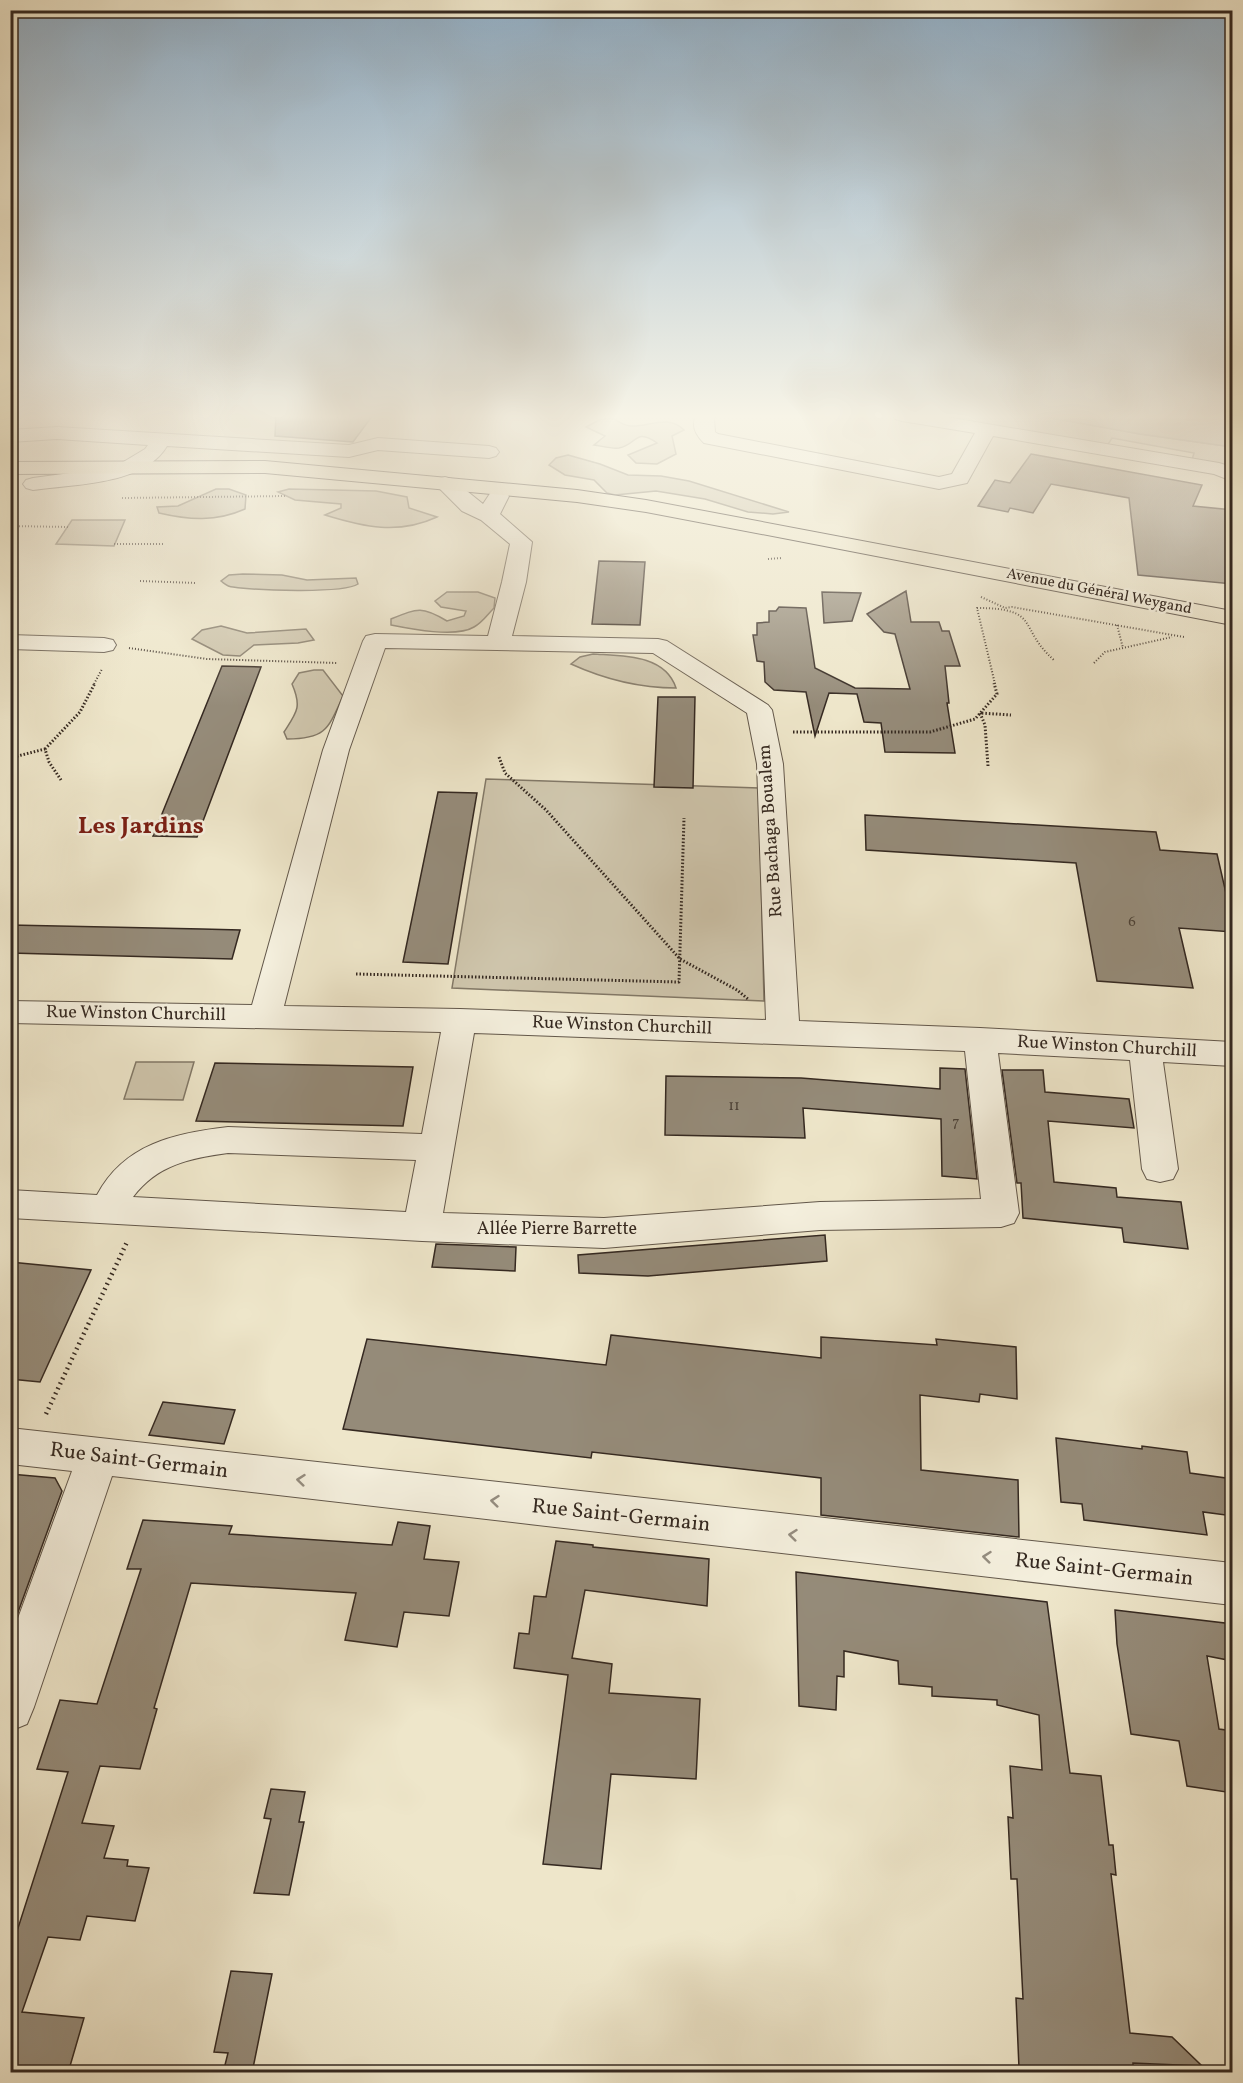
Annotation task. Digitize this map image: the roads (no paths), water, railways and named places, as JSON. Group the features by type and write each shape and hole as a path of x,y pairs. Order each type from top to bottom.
{"main road":[{"name":"Avenue du Général Weygand","path":"679,512 1233,618"}],"street":[{"path":"483,512 521,542 514,582 498,642"},
{"path":"10,642 110,645"},
{"name":"Rue Bachaga Boualem","path":"266,1016 336,750 371,652 498,642 658,646 759,710 770,764 768,1031"},
{"name":"Rue Winston Churchill","path":"10,1012 460,1020 980,1039 1233,1054"},
{"path":"422,1227 460,1020"},
{"name":"Allée Pierre Barrette","path":"10,1204 422,1227 604,1233 820,1216 1001,1214 980,1039"},
{"path":"1145,1049 1160,1169"},
{"path":"125,1210 119,1186 139,1168 179,1149 204,1143 228,1140 437,1148"},
{"name":"Rue Saint-Germain","path":"21,1447 1233,1584"},
{"path":"10,1707 98,1457"}],"district":[{"name":"Les Jardins","path":"141,827"}]}
